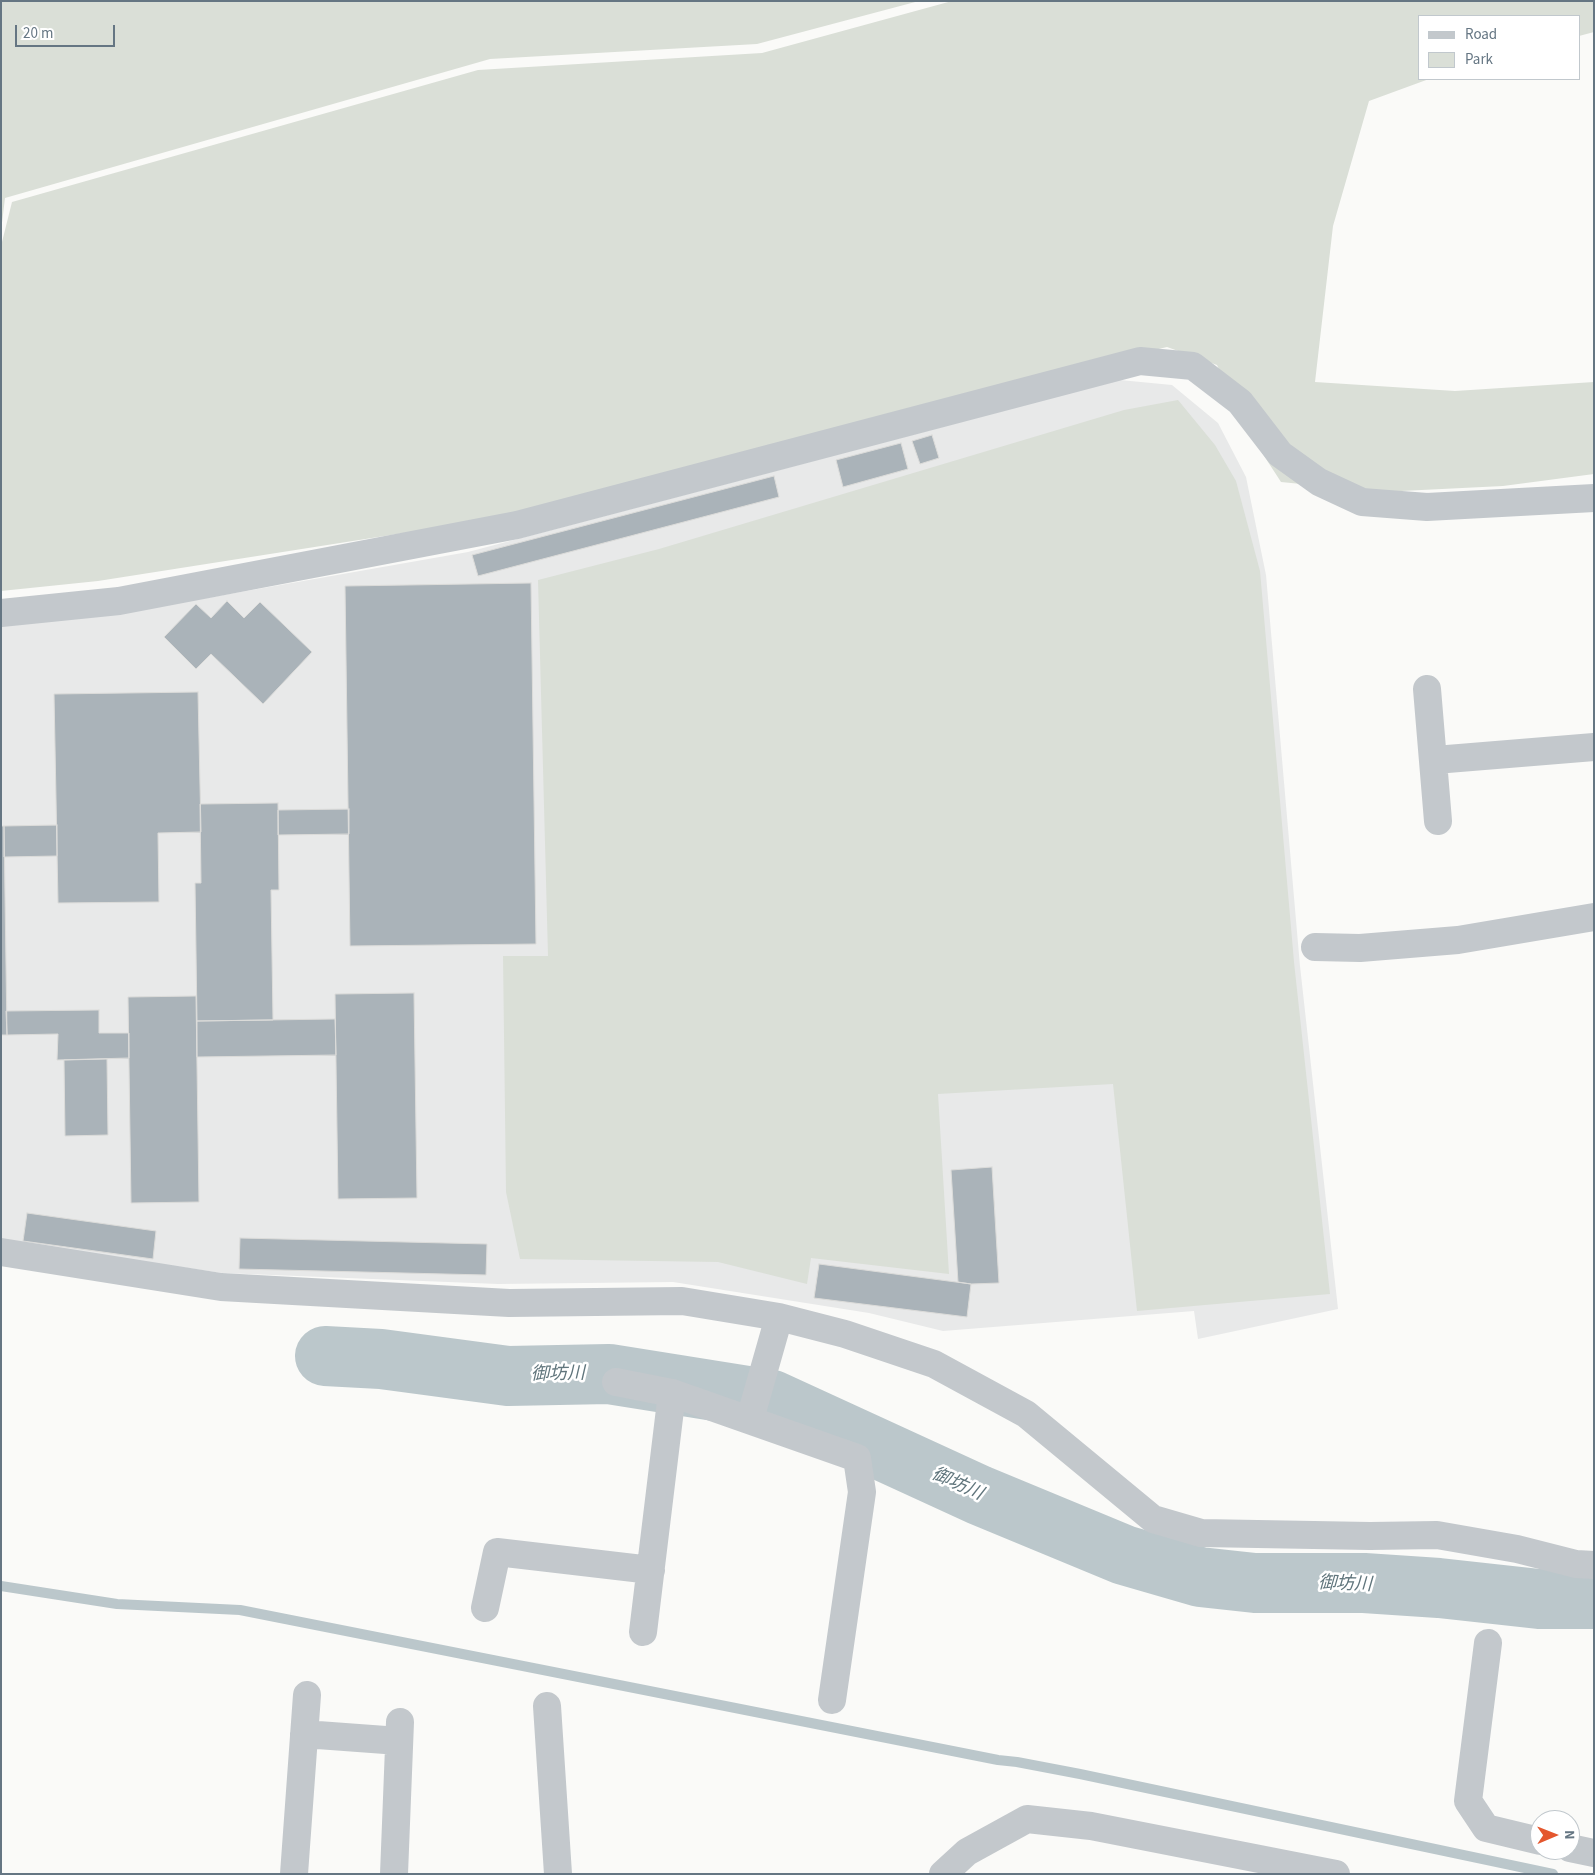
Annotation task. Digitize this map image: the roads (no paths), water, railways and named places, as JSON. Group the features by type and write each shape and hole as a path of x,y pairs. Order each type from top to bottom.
{"street":[{"path":"1,613 119,601 517,525 1140,361 1193,366 1240,402 1280,454 1319,482 1362,502 1427,507 1594,498"},
{"path":"1427,689 1438,821"},
{"path":"1434,760 1594,747"},
{"path":"1315,947 1360,948 1458,940 1594,916"},
{"path":"1,1252 221,1287 509,1303 682,1300 779,1317 845,1334 943,1368 1026,1414 1154,1519 1200,1533 1370,1536 1437,1535 1517,1549 1576,1564 1594,1565"},
{"path":"750,1419 779,1317"},
{"path":"616,1382 672,1393 857,1458 862,1492 832,1700"},
{"path":"643,1632 672,1393"},
{"path":"485,1608 497,1552 650,1570"},
{"path":"1488,1643 1468,1801 1486,1828 1530,1839"},
{"path":"294,1874 307,1695"},
{"path":"547,1706 558,1874"},
{"path":"304,1734 399,1732 394,1874"},
{"path":"943,1874 967,1852 1027,1819 1091,1826 1336,1874"},
{"path":"1580,1850 1594,1853"}],"waterway":[{"name":"御坊川","path":"325,1356 381,1359 508,1376 609,1374 772,1400 979,1495 1124,1555 1200,1577 1255,1583 1364,1583 1439,1588 1539,1599 1594,1599"},
{"path":"1,1586 117,1604 240,1610 998,1760 1080,1774 1553,1874"}]}
